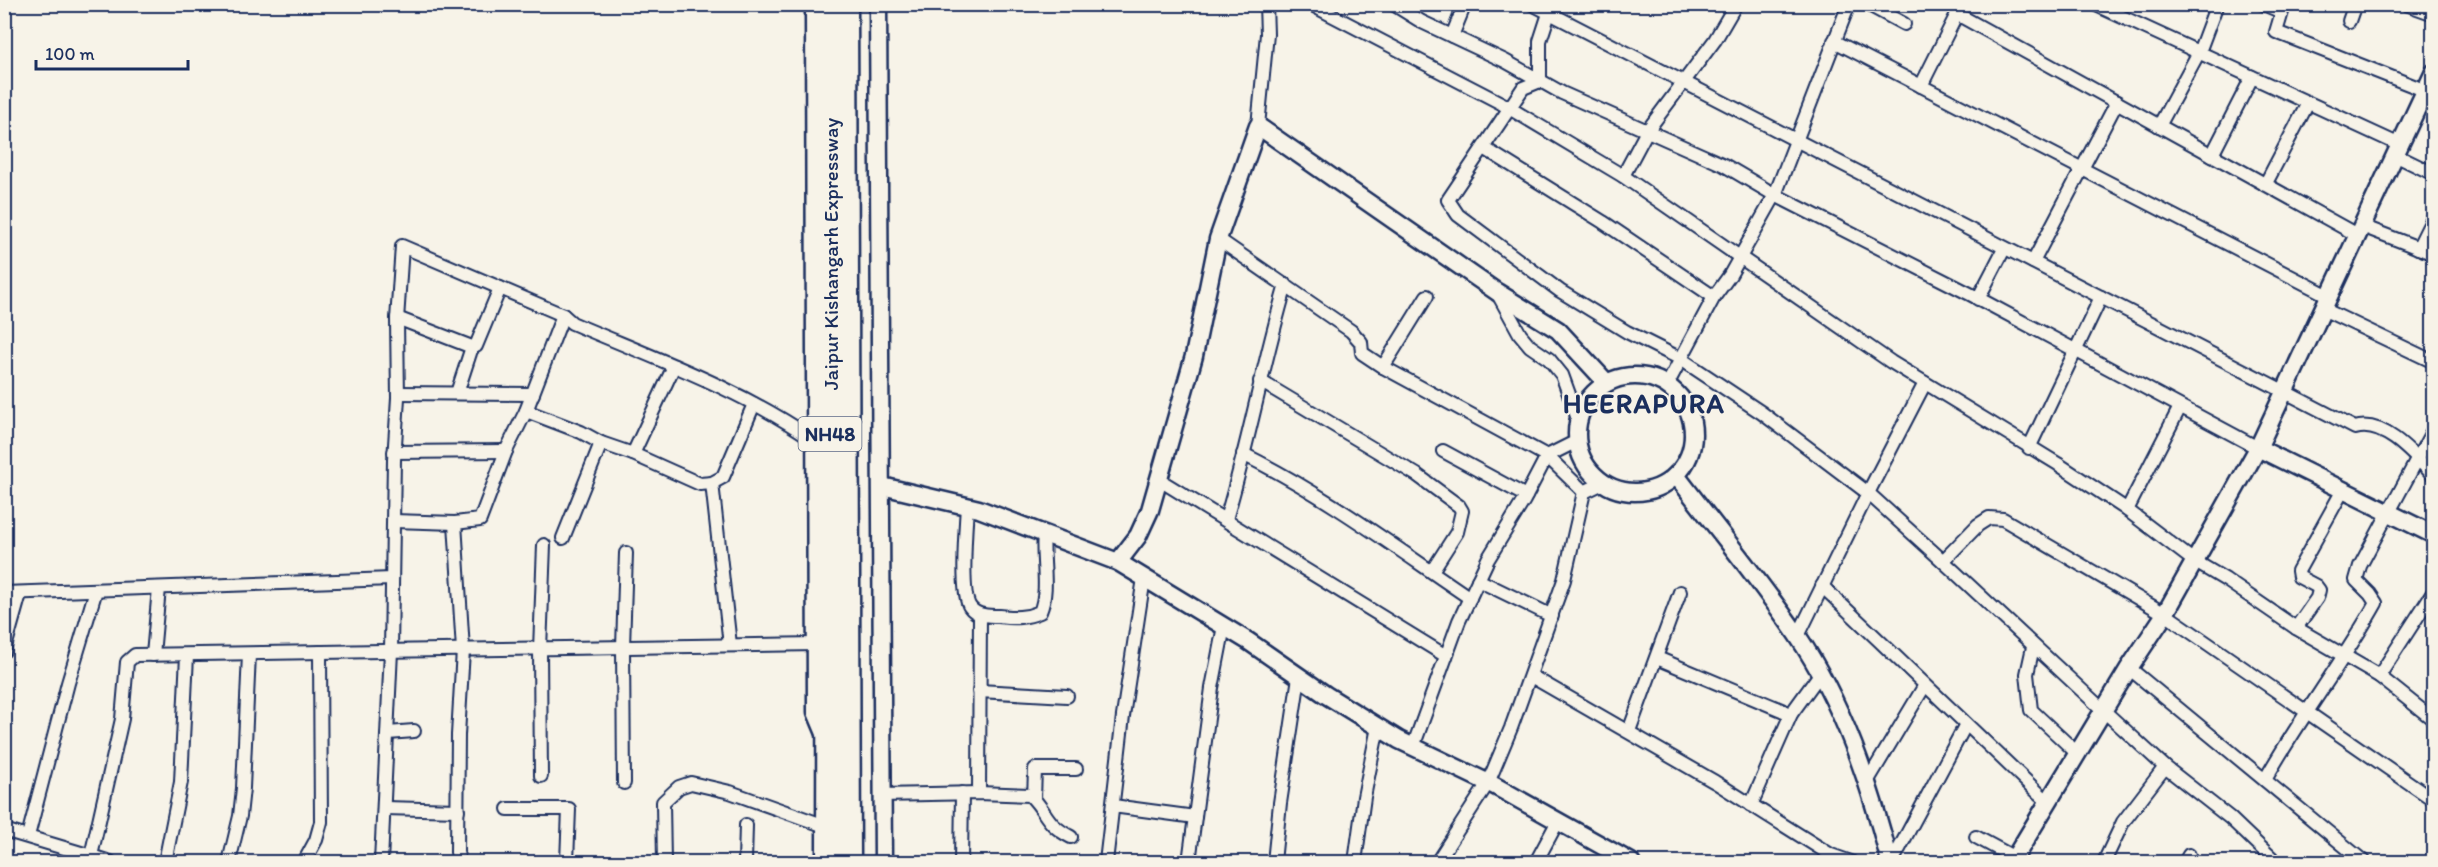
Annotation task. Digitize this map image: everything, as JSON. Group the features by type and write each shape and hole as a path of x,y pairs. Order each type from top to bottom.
{"highway":[{"name":"Jaipur Kishangarh Expressway","path":"828,862 830,4"},
{"name":"Jaipur Kishangarh Expressway","path":"846,4 849,862"}],"street":[{"path":"814,4 816,712 828,739"},
{"path":"878,4 883,862"},
{"path":"1118,562 1138,536 1150,510 1194,356 1218,239 1258,126 1267,34 1266,4"},
{"path":"1310,4 1511,109 1623,176 1925,383 2058,464 2127,510 2194,561 2296,628 2379,676 2409,698 2433,720"},
{"path":"1393,4 1422,22 1505,60 1540,81 1724,165 1775,195 1978,299 2258,448 2433,535"},
{"path":"1452,36 1465,4"},
{"path":"1532,4 1551,9 1684,83 2355,428 2366,424 2384,430 2417,458 2433,476"},
{"path":"1623,176 1647,131 1669,99 1684,83 1736,4"},
{"path":"1667,385 1714,297 1731,275 1775,195 1849,4"},
{"path":"1867,4 1904,24"},
{"path":"2094,4 2308,103 2397,150 2433,174"},
{"path":"2159,126 2199,52 2217,4"},
{"path":"2263,4 2283,8 2276,32 2429,92"},
{"path":"2349,21 2355,4"},
{"path":"2406,4 2433,14"},
{"path":"1540,81 1540,41 1551,9"},
{"path":"1921,86 1959,9 2117,102 2265,184 2359,231 2433,254"},
{"path":"1834,41 2082,168 2433,362"},
{"path":"1976,837 2014,860 2164,614 2258,448 2397,150 2429,92 2433,72"},
{"path":"2212,155 2252,77"},
{"path":"1540,81 1523,88 1448,200 1458,215 1560,291 1627,332 1681,359 1776,423 1868,493 2165,767 2230,818 2270,860"},
{"path":"2032,262 2117,102"},
{"path":"2265,184 2308,103"},
{"path":"1258,126 1497,292 1558,330 1607,382"},
{"path":"1484,148 1603,222 1714,297"},
{"path":"2418,248 2433,216"},
{"path":"1218,239 1351,331 1361,342 1362,352 1383,367 1547,456 1584,492"},
{"path":"381,862 391,651 394,452 398,393 397,318 402,246 563,315 572,323 674,366 782,417 814,440"},
{"path":"1978,299 2004,249"},
{"path":"1226,519 1286,285"},
{"path":"457,393 472,347 476,346 500,288"},
{"path":"1497,292 1520,334 1530,346 1549,359 1562,375 1578,419 1577,441 1585,465 1603,483 1625,492 1649,491 1676,475 1686,462 1693,440 1691,418 1682,399 1667,385 1648,377 1626,376 1607,382 1588,399 1578,419"},
{"path":"1383,367 1427,296"},
{"path":"2029,447 2101,297"},
{"path":"394,521 455,523 480,520 506,451 533,394 563,315"},
{"path":"397,318 472,347"},
{"path":"633,454 674,366"},
{"path":"1260,381 1417,475 1459,506 1462,511 1457,532 1432,571"},
{"path":"1798,636 1925,383"},
{"path":"398,393 533,394"},
{"path":"526,411 581,432 601,443 633,454 700,484 712,483 723,477 754,404"},
{"path":"2127,510 2181,407"},
{"path":"2265,780 2306,711 2344,656 2376,603 2356,580 2388,512 2433,428"},
{"path":"1413,747 1446,656 1478,580 1547,456 1577,441"},
{"path":"563,538 601,443"},
{"path":"394,452 506,451"},
{"path":"1443,451 1526,496"},
{"path":"1243,453 1274,469 1365,525 1470,598"},
{"path":"1676,475 1798,636 1820,674 1868,782 1891,862"},
{"path":"1158,479 1446,656"},
{"path":"712,483 730,645"},
{"path":"1584,492 1603,483"},
{"path":"882,486 967,506 1118,562 1224,626 1378,727 1413,747 1488,783 1630,862"},
{"path":"2296,628 2317,598 2319,590 2300,577 2298,571 2343,490"},
{"path":"1437,862 1488,783 1531,676 1569,558 1584,492"},
{"path":"967,506 966,599 970,608 980,615 1028,617 1040,612 1044,601 1042,548 1044,533"},
{"path":"1943,561 1978,525 1989,518 2002,519 2164,614 2433,800"},
{"path":"455,523 463,650 458,735 459,862"},
{"path":"541,776 540,649 544,545"},
{"path":"624,783 623,647 626,553"},
{"path":"1106,862 1123,716 1144,578"},
{"path":"4,593 392,579"},
{"path":"1478,580 1552,616"},
{"path":"1822,586 2049,803"},
{"path":"153,655 159,588"},
{"path":"28,836 68,683 96,591"},
{"path":"2379,676 2433,591"},
{"path":"1629,731 1680,592"},
{"path":"4,651 20,594"},
{"path":"979,793 980,615"},
{"path":"1189,862 1212,688 1224,626"},
{"path":"84,857 122,719 127,662 135,655 816,644"},
{"path":"2033,647 2027,674 2031,710 2078,754"},
{"path":"304,862 316,840 321,822 320,652"},
{"path":"230,862 240,816 243,788 249,654"},
{"path":"165,862 181,782 187,655"},
{"path":"1657,658 1791,714"},
{"path":"2129,668 2364,862"},
{"path":"1751,805 1791,714 1820,674"},
{"path":"1531,676 1629,731 1831,855 1851,862"},
{"path":"1274,862 1280,803 1299,677"},
{"path":"1868,782 1925,685"},
{"path":"979,691 1067,696"},
{"path":"1891,862 1966,724"},
{"path":"1354,862 1378,727"},
{"path":"388,733 414,731"},
{"path":"2103,862 2123,822 2165,767"},
{"path":"1034,799 1035,769 1076,769"},
{"path":"664,862 663,802 679,787 691,783 730,792 828,826"},
{"path":"881,795 962,793 1030,795 1047,819 1058,830 1071,837"},
{"path":"962,793 962,862"},
{"path":"1113,806 1195,817"},
{"path":"384,808 458,810"},
{"path":"508,809 569,809 567,862"},
{"path":"1536,862 1558,821"},
{"path":"745,862 746,825"},
{"path":"4,830 28,836 84,857 110,862"}],"district":[{"name":"HEERAPURA","path":"1644,403"}]}
